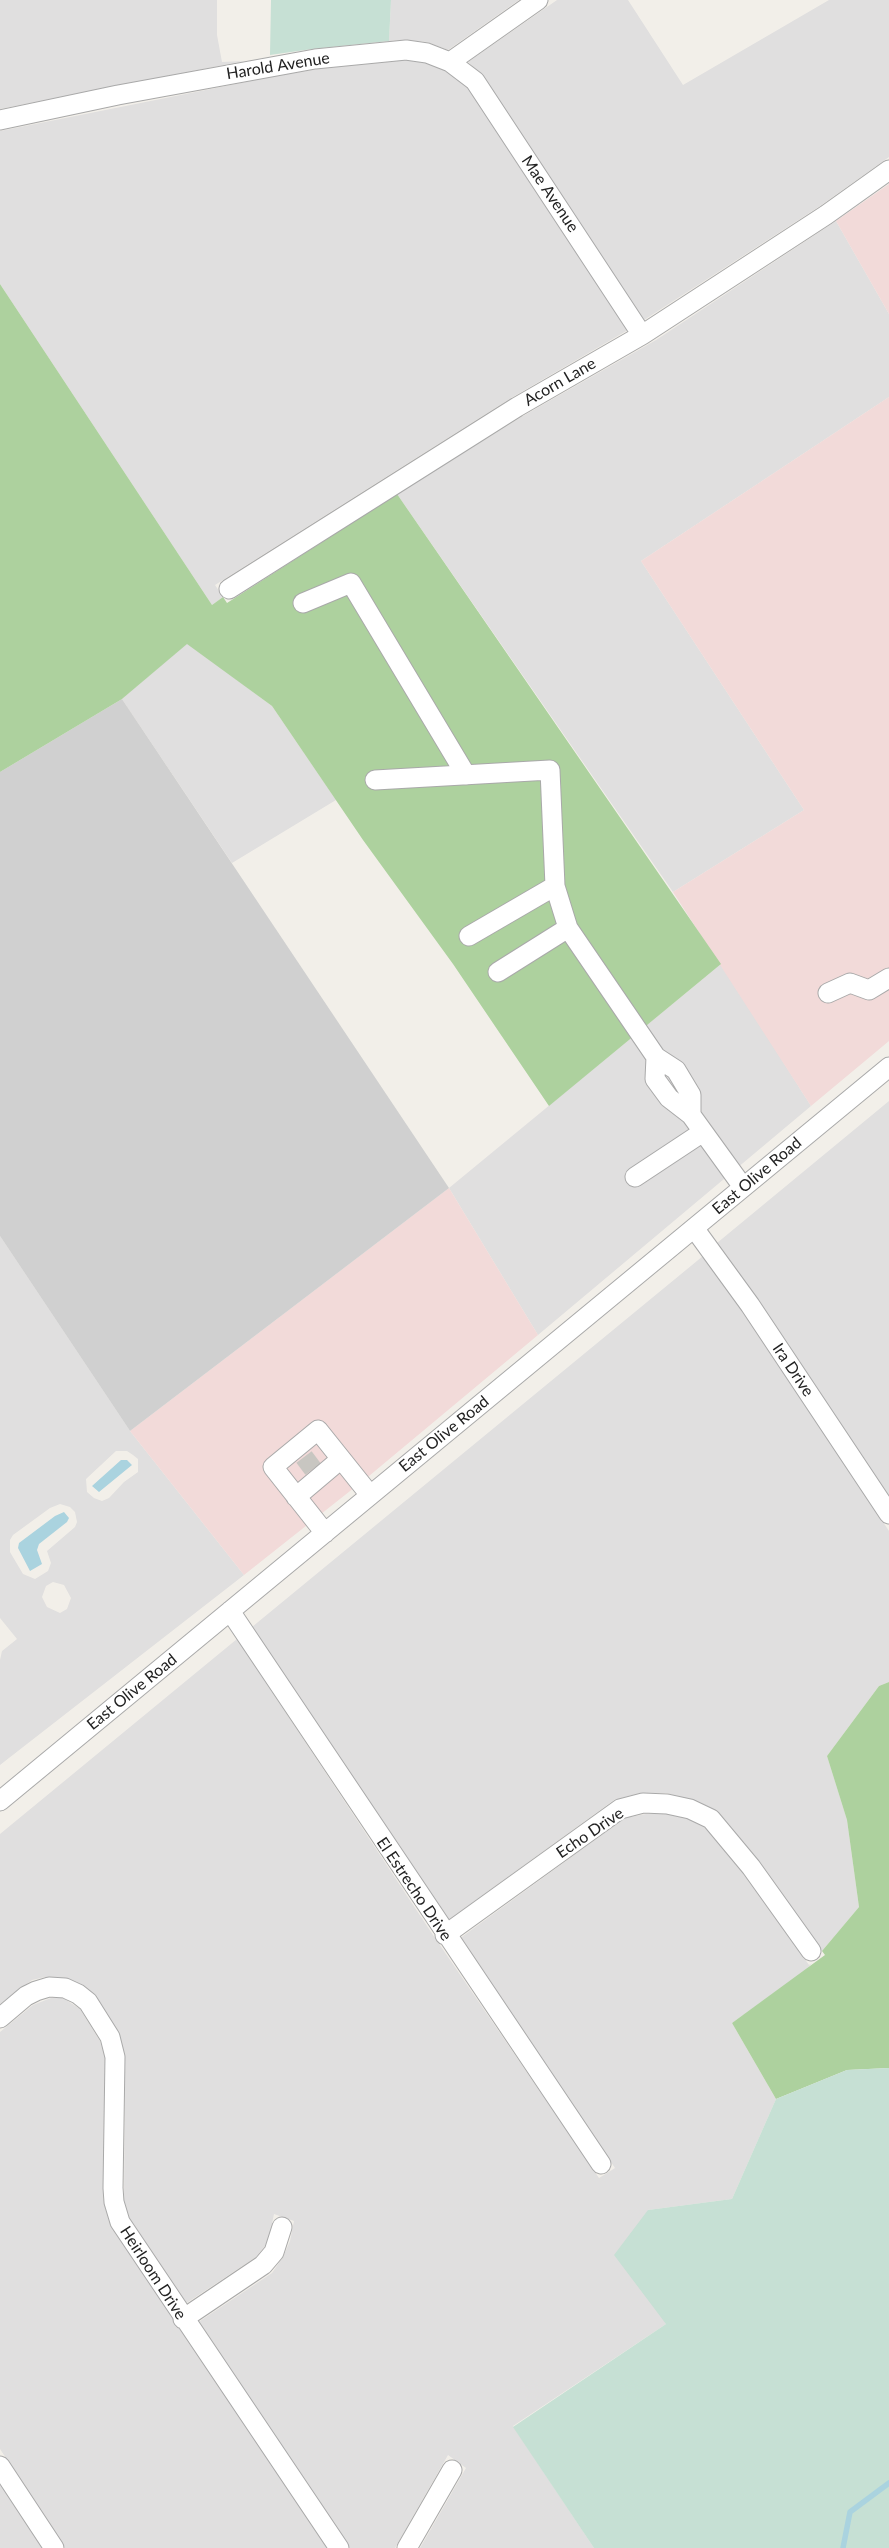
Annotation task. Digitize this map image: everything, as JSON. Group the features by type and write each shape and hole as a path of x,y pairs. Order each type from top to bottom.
{"street":[{"path":"450,62 538,0"},
{"name":"Harold Avenue","path":"0,120 118,95 315,59 406,50 427,52 450,62"},
{"name":"Mae Avenue","path":"450,62 475,81 642,335"},
{"name":"Acorn Lane","path":"229,589 517,407 642,335 826,215 889,170"},
{"path":"303,603 351,583 466,775"},
{"path":"375,780 550,770 555,886 568,928 656,1057 655,1079 669,1098 691,1115 743,1187"},
{"path":"469,936 555,886"},
{"path":"498,972 568,928"},
{"path":"828,993 850,984 869,990 889,978"},
{"name":"East Olive Road","path":"0,1801 889,1067"},
{"path":"636,1177 703,1132"},
{"name":"Ira Drive","path":"694,1228 750,1305 889,1514"},
{"path":"296,1497 318,1430 370,1495"},
{"path":"325,1533 273,1467 341,1459"},
{"name":"El Estrecho Drive","path":"230,1611 445,1935 601,2164"},
{"name":"Echo Drive","path":"445,1935 620,1809 644,1804 667,1804 690,1809 711,1819 751,1867 811,1951"},
{"name":"Heirloom Drive","path":"0,2018 36,1990 49,1987 65,1988 78,1994 88,2002 110,2037 115,2057 114,2202 120,2222 183,2319 339,2548"},
{"path":"183,2319 263,2265 274,2252 282,2227"},
{"path":"0,2466 54,2548"},
{"path":"407,2548 452,2470"}],"shaded area":[{"path":"0,0 217,0 217,35 222,62 244,61 0,109"},
{"path":"391,0 519,0 448,50 427,42 389,41"},
{"path":"557,0 628,0 683,85 829,0 889,0 889,157 820,206 644,320 483,76 468,62"},
{"path":"407,60 426,63 446,71 468,88 628,330 511,398 215,585 223,597 212,605 0,284 0,131 276,76 318,69"},
{"path":"889,184 889,314 836,221"},
{"path":"836,221 889,314 889,397 641,561 804,810 673,892 397,494 523,416 656,340"},
{"path":"889,397 889,1041 811,1106 673,892 804,810 641,561"},
{"path":"187,643 272,706 336,800 232,863 122,699"},
{"path":"122,699 449,1188 130,1431 0,1236 0,772"},
{"path":"721,964 811,1106 538,1335 449,1188"},
{"path":"889,1101 889,1497 758,1300 717,1243"},
{"path":"449,1188 538,1335 369,1476 244,1575 130,1431"},
{"path":"0,1236 130,1431 244,1575 0,1765 0,1660 2,1651 17,1639 0,1618","holes":["116,1451 127,1451 138,1459 138,1472 124,1482 109,1498 102,1501 94,1498 87,1492 86,1479","60,1504 70,1507 75,1512 77,1522 75,1527 47,1551 51,1563 48,1571 35,1579 23,1574 10,1552 10,1540 13,1535 50,1508","53,1582 64,1585 71,1598 67,1609 60,1613 47,1607 42,1597 46,1586"]},
{"path":"703,1256 742,1310 889,1531 889,1682 879,1686 827,1756 847,1820 859,1907 822,1951 759,1862 718,1813 693,1800 666,1793 640,1793 614,1800 447,1921 252,1627"},
{"path":"237,1639 431,1932 599,2178 615,2168 459,1939 625,1818 646,1814 667,1814 688,1818 705,1827 743,1873 809,1965 812,1963 805,1971 732,2023 776,2099 732,2199 648,2210 666,2324 513,2426 594,2548 420,2548 466,2468 448,2455 395,2548 350,2548 197,2323 272,2273 283,2257 290,2241 294,2221 274,2214 265,2246 256,2257 185,2304 129,2219 124,2202 125,2055 118,2033 94,1995 80,1984 68,1979 45,1977 32,1980 0,2004 0,1834"},
{"path":"51,1998 63,1998 80,2009 100,2041 105,2057 103,2187 104,2204 112,2227 327,2548 65,2548 0,2449 0,2032 33,2005"},
{"path":"0,2483 42,2548 0,2548"}],"green space":[{"path":"271,0 391,0 389,41 270,55"},
{"path":"0,284 212,605 223,597 227,603 397,494 721,964 549,1106 453,964 363,840 272,706 187,644 122,699 0,772"},
{"path":"889,1682 889,2068 847,2070 776,2099 732,2023 825,1955 822,1951 859,1907 847,1820 827,1756 879,1686"},
{"path":"889,2068 889,2548 594,2548 513,2427 666,2324 614,2255 648,2210 732,2199 776,2099 847,2070"}],"water":[{"path":"121,1460 127,1460 132,1465 99,1492 92,1486"},
{"path":"64,1512 69,1518 67,1522 39,1544 37,1550 42,1564 30,1571 18,1548 19,1543 55,1516"}],"waterway":[{"path":"843,2548 850,2512 889,2483"}],"tunnel":[{"path":"304,1457 313,1469"}]}
